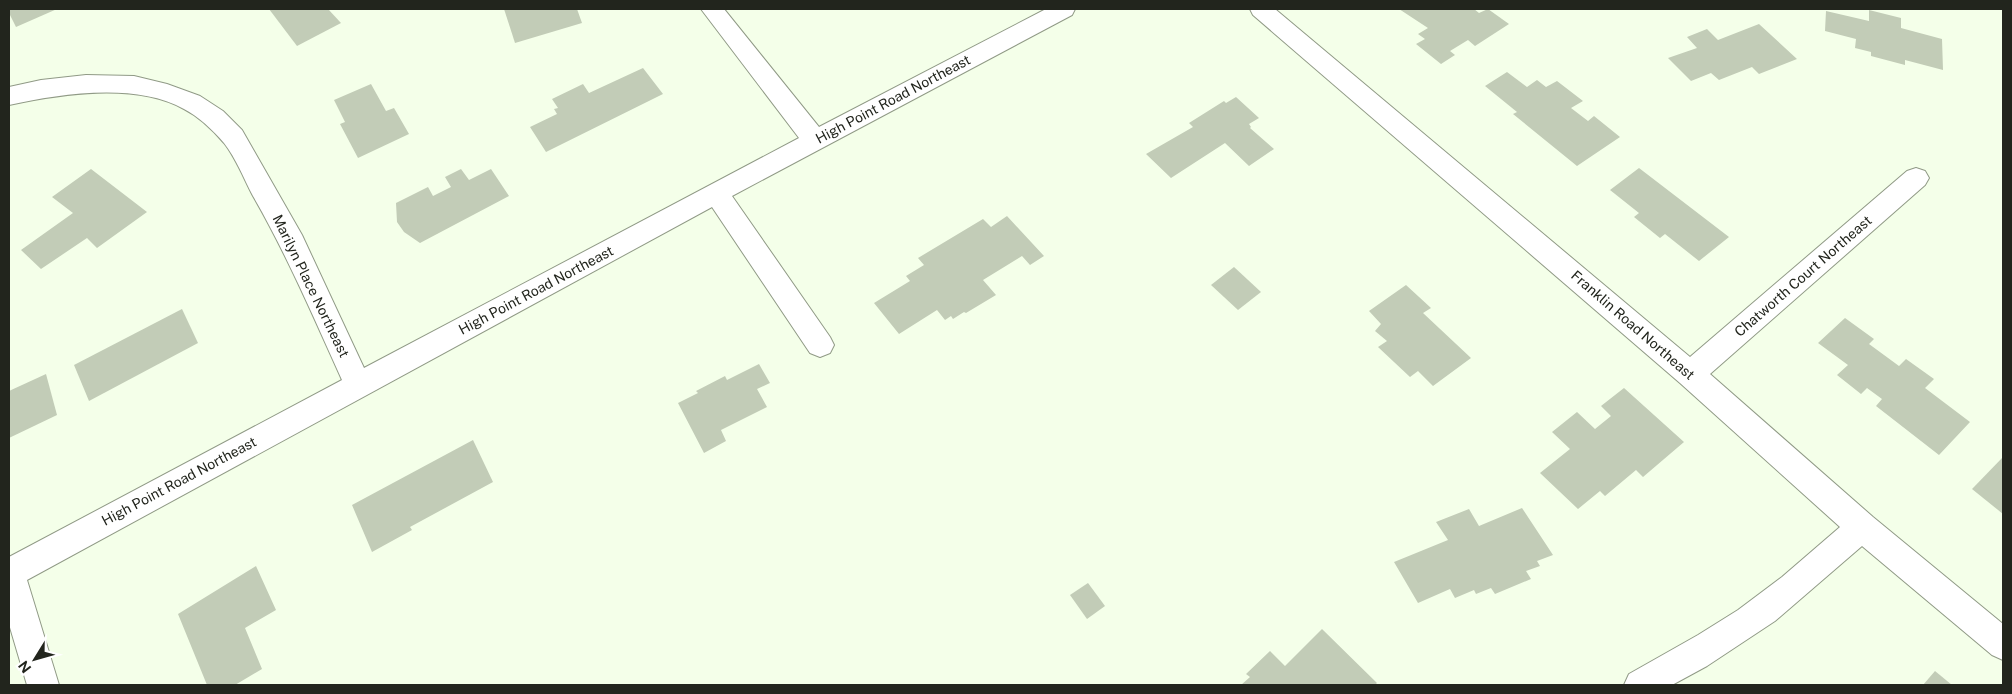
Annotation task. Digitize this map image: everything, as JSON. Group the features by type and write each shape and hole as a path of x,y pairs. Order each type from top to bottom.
{"street":[{"path":"712,9 816,140"},
{"name":"High Point Road Northeast","path":"9,573 716,193 1064,9"},
{"name":"Franklin Road Northeast","path":"1261,9 1690,374 1862,528 2003,644"},
{"name":"Marilyn Place Northeast","path":"9,96 41,89 86,84 134,86 167,93 192,102 214,118 233,137 293,243 358,385"},
{"name":"Chatworth Court Northeast","path":"1690,374 1916,178"},
{"path":"716,193 820,345"},
{"path":"1640,685 1683,662 1750,620 1810,573 1862,528"},
{"path":"9,573 43,685"}],"building":[{"path":"9,9 57,9 16,27"},
{"path":"269,9 328,9 341,23 297,46"},
{"path":"504,9 577,9 582,23 515,43"},
{"path":"1399,9 1474,9 1479,13 1488,9 1509,24 1475,46 1468,40 1450,51 1455,55 1441,64 1416,44 1425,39 1418,34 1428,28"},
{"path":"1869,10 1901,18 1901,28 1942,39 1943,70 1905,60 1905,65 1871,56 1871,52 1855,48 1856,39 1825,31 1826,11 1869,21"},
{"path":"1759,24 1797,59 1759,74 1752,67 1719,80 1711,73 1691,81 1668,58 1697,48 1687,37 1707,29 1718,40"},
{"path":"643,68 663,94 546,152 530,127 557,114 554,109 558,108 552,99 583,84 589,93"},
{"path":"1507,72 1527,87 1537,80 1546,87 1557,81 1583,101 1571,108 1588,121 1594,116 1620,137 1577,166 1513,114 1517,112 1485,86"},
{"path":"371,84 386,111 394,108 409,134 358,158 340,124 345,122 334,100"},
{"path":"1236,97 1259,118 1249,124 1250,128 1274,149 1249,166 1225,143 1171,178 1146,154 1193,127 1189,123 1224,101 1226,103"},
{"path":"1639,168 1729,237 1699,261 1665,234 1660,238 1634,217 1639,213 1610,190"},
{"path":"91,169 147,212 97,248 87,238 41,269 21,250 73,213 52,197"},
{"path":"461,169 469,180 491,169 509,196 420,243 404,232 397,222 396,203 428,187 433,196 451,187 445,177"},
{"path":"1007,216 1044,256 1030,265 1022,256 983,280 996,295 966,313 964,312 953,319 951,316 945,320 937,310 899,334 874,303 910,281 906,276 924,265 918,258 983,219 991,227"},
{"path":"1234,267 1261,292 1238,310 1211,285"},
{"path":"1406,285 1431,308 1423,313 1471,358 1433,386 1418,371 1410,377 1378,347 1387,341 1375,331 1381,324 1369,311"},
{"path":"182,309 198,343 89,401 74,365"},
{"path":"1845,318 1874,339 1869,344 1899,366 1906,359 1934,379 1925,388 1970,422 1939,455 1876,406 1882,399 1867,388 1861,394 1837,375 1848,365 1818,343"},
{"path":"759,364 770,383 757,389 767,407 721,430 726,441 704,453 678,403 725,376 727,380"},
{"path":"46,374 57,415 9,438 9,391"},
{"path":"1624,388 1684,442 1643,477 1636,470 1605,496 1600,491 1578,509 1540,473 1570,449 1552,432 1577,412 1595,429 1611,416 1601,406"},
{"path":"473,440 493,482 410,527 412,530 372,552 352,505"},
{"path":"2003,457 2003,514 1972,489"},
{"path":"1522,508 1553,555 1537,561 1540,566 1526,571 1531,579 1495,594 1491,588 1476,594 1474,590 1455,598 1450,589 1418,603 1394,562 1448,540 1436,522 1469,509 1479,526"},
{"path":"256,566 276,610 245,628 262,669 235,685 207,685 178,614"},
{"path":"1088,583 1105,606 1087,619 1070,595"},
{"path":"1322,629 1377,683 1375,685 1241,685 1250,677 1246,674 1270,651 1285,666"},
{"path":"1935,671 1952,685 1923,685"}]}
